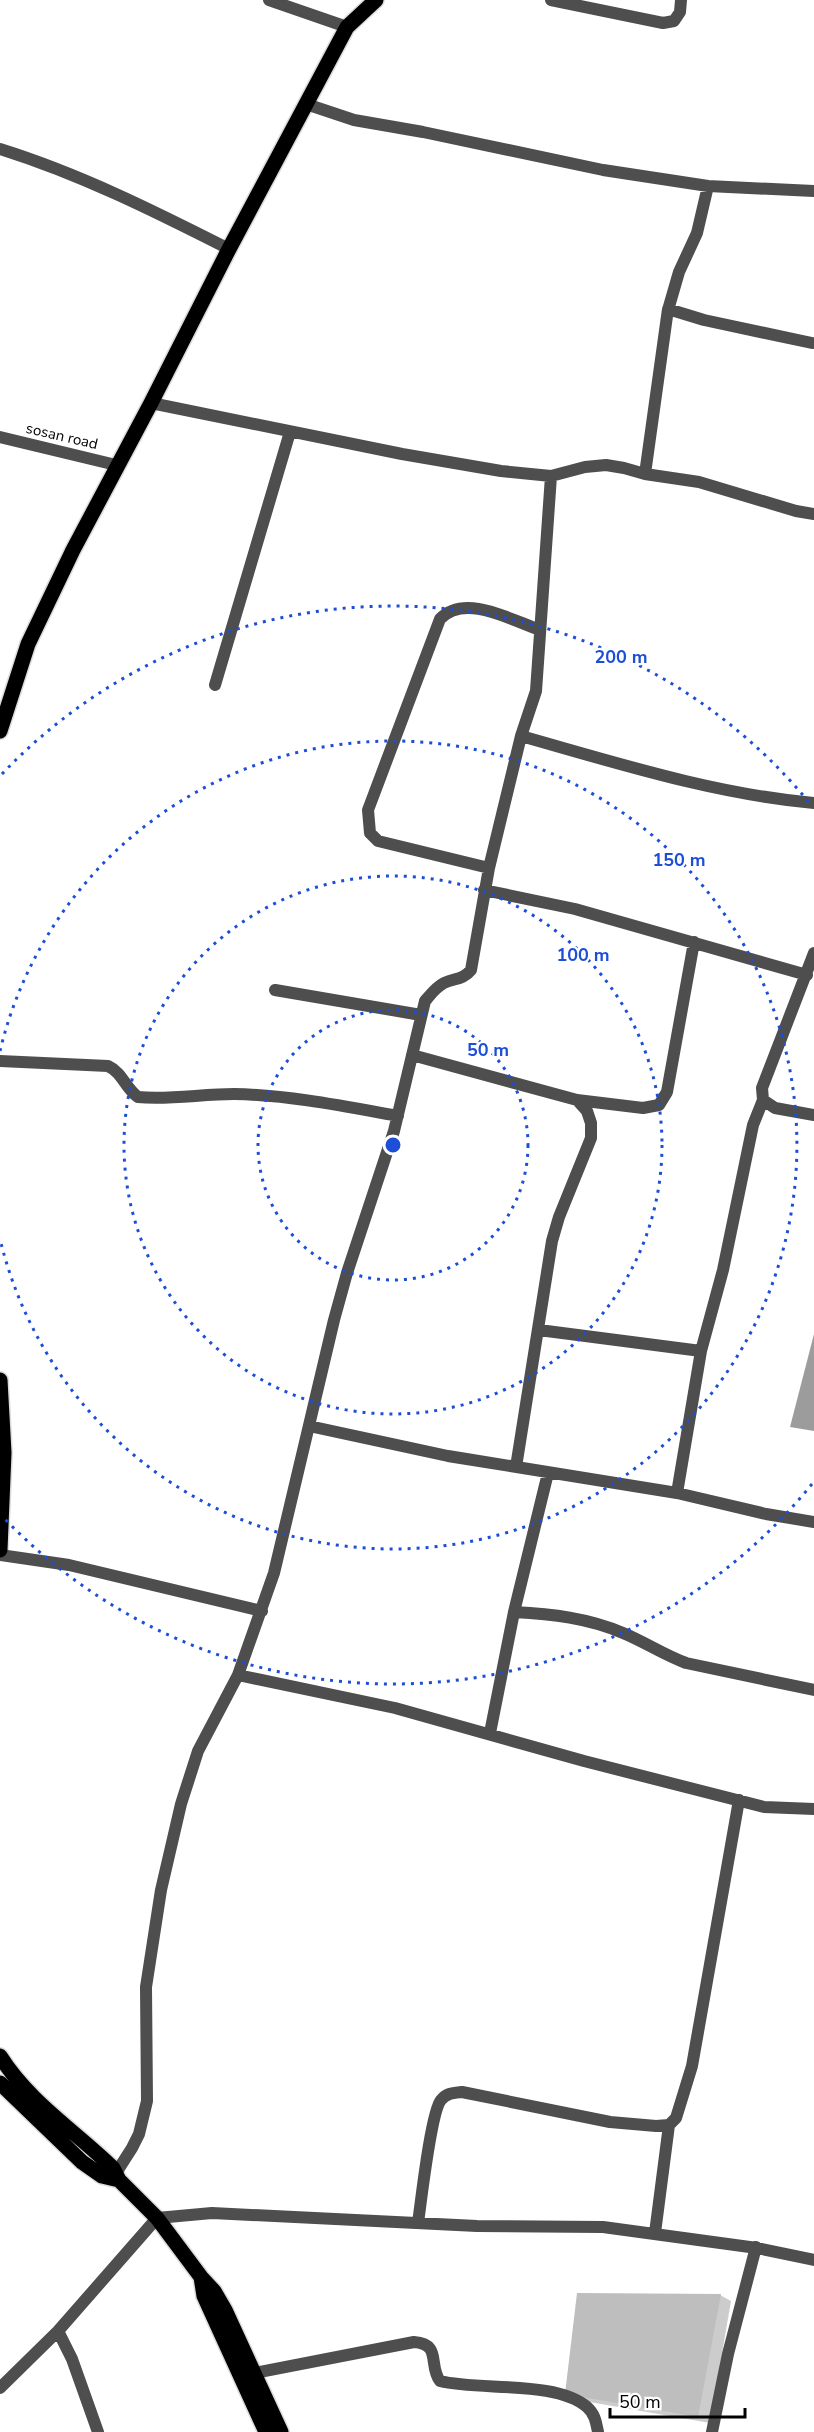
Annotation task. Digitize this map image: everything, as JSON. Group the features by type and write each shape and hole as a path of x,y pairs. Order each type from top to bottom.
{"main road":[{"path":"0,731 28,644 116,465 151,403 229,249 347,27 376,0"},
{"path":"0,1380 4,1453 0,1550"},
{"path":"0,2056 32,2096 102,2157 157,2218 214,2291 225,2310 280,2432"},
{"path":"0,2083 82,2162 102,2176 118,2176"},
{"path":"201,2277 204,2296 266,2432"}],"street":[{"path":"269,0 347,27"},
{"path":"551,0 663,23 674,21 680,12 681,0"},
{"path":"306,104 354,120 423,132 603,170 708,186 814,191"},
{"path":"0,148 70,173 134,200 229,249"},
{"path":"645,474 668,310 679,272 697,233 708,186"},
{"path":"668,310 812,343"},
{"path":"151,403 458,465 551,476 585,467 606,465 645,474 699,482 796,511 814,514"},
{"path":"215,685 290,432"},
{"name":"sosan road","path":"0,437 116,465"},
{"path":"118,2176 139,2134 147,2101 146,1987 161,1890 180,1804 198,1751 238,1675 274,1573 347,1273 398,1116 425,1001 434,990 446,982 459,980 471,970 489,868 521,736 536,691 551,476"},
{"path":"489,868 378,841 370,833 368,810 440,619 448,611 474,608 540,630"},
{"path":"521,736 633,768 765,798 814,803"},
{"path":"484,890 575,909 807,975"},
{"path":"412,1054 577,1100 643,1108 659,1105 667,1092 694,942"},
{"path":"676,1493 701,1351 723,1270 753,1125 763,1100 762,1088 814,953"},
{"path":"275,990 421,1015"},
{"path":"0,1061 108,1066 117,1070 132,1093 138,1097 233,1094 265,1096 301,1099 398,1116"},
{"path":"516,1467 556,1225 591,1138 588,1111 577,1100"},
{"path":"763,1100 775,1108 814,1115"},
{"path":"538,1330 701,1351"},
{"path":"309,1426 448,1456 676,1493 766,1514 814,1522"},
{"path":"490,1733 514,1612 548,1473"},
{"path":"0,1555 69,1565 262,1611"},
{"path":"514,1612 552,1614 598,1623 626,1634 668,1657 686,1663 814,1690"},
{"path":"238,1675 395,1708 632,1774 764,1806 814,1809"},
{"path":"655,2233 669,2125 676,2118 692,2066 739,1800"},
{"path":"418,2223 434,2121 440,2101 448,2094 462,2092 610,2122 669,2125"},
{"path":"0,2388 58,2331 157,2218 212,2213 477,2226 559,2225 655,2233 756,2247 814,2260"},
{"path":"712,2432 728,2354 756,2247"},
{"path":"58,2331 72,2360 98,2432"},
{"path":"254,2373 414,2342 423,2343 430,2348 434,2357 435,2375 440,2381 552,2393 575,2399 588,2407 595,2418 598,2432"}],"shaded area":[{"path":"814,1334 814,1431 790,1427"}],"building":[{"path":"577,2293 721,2294 698,2417 565,2394"}]}
